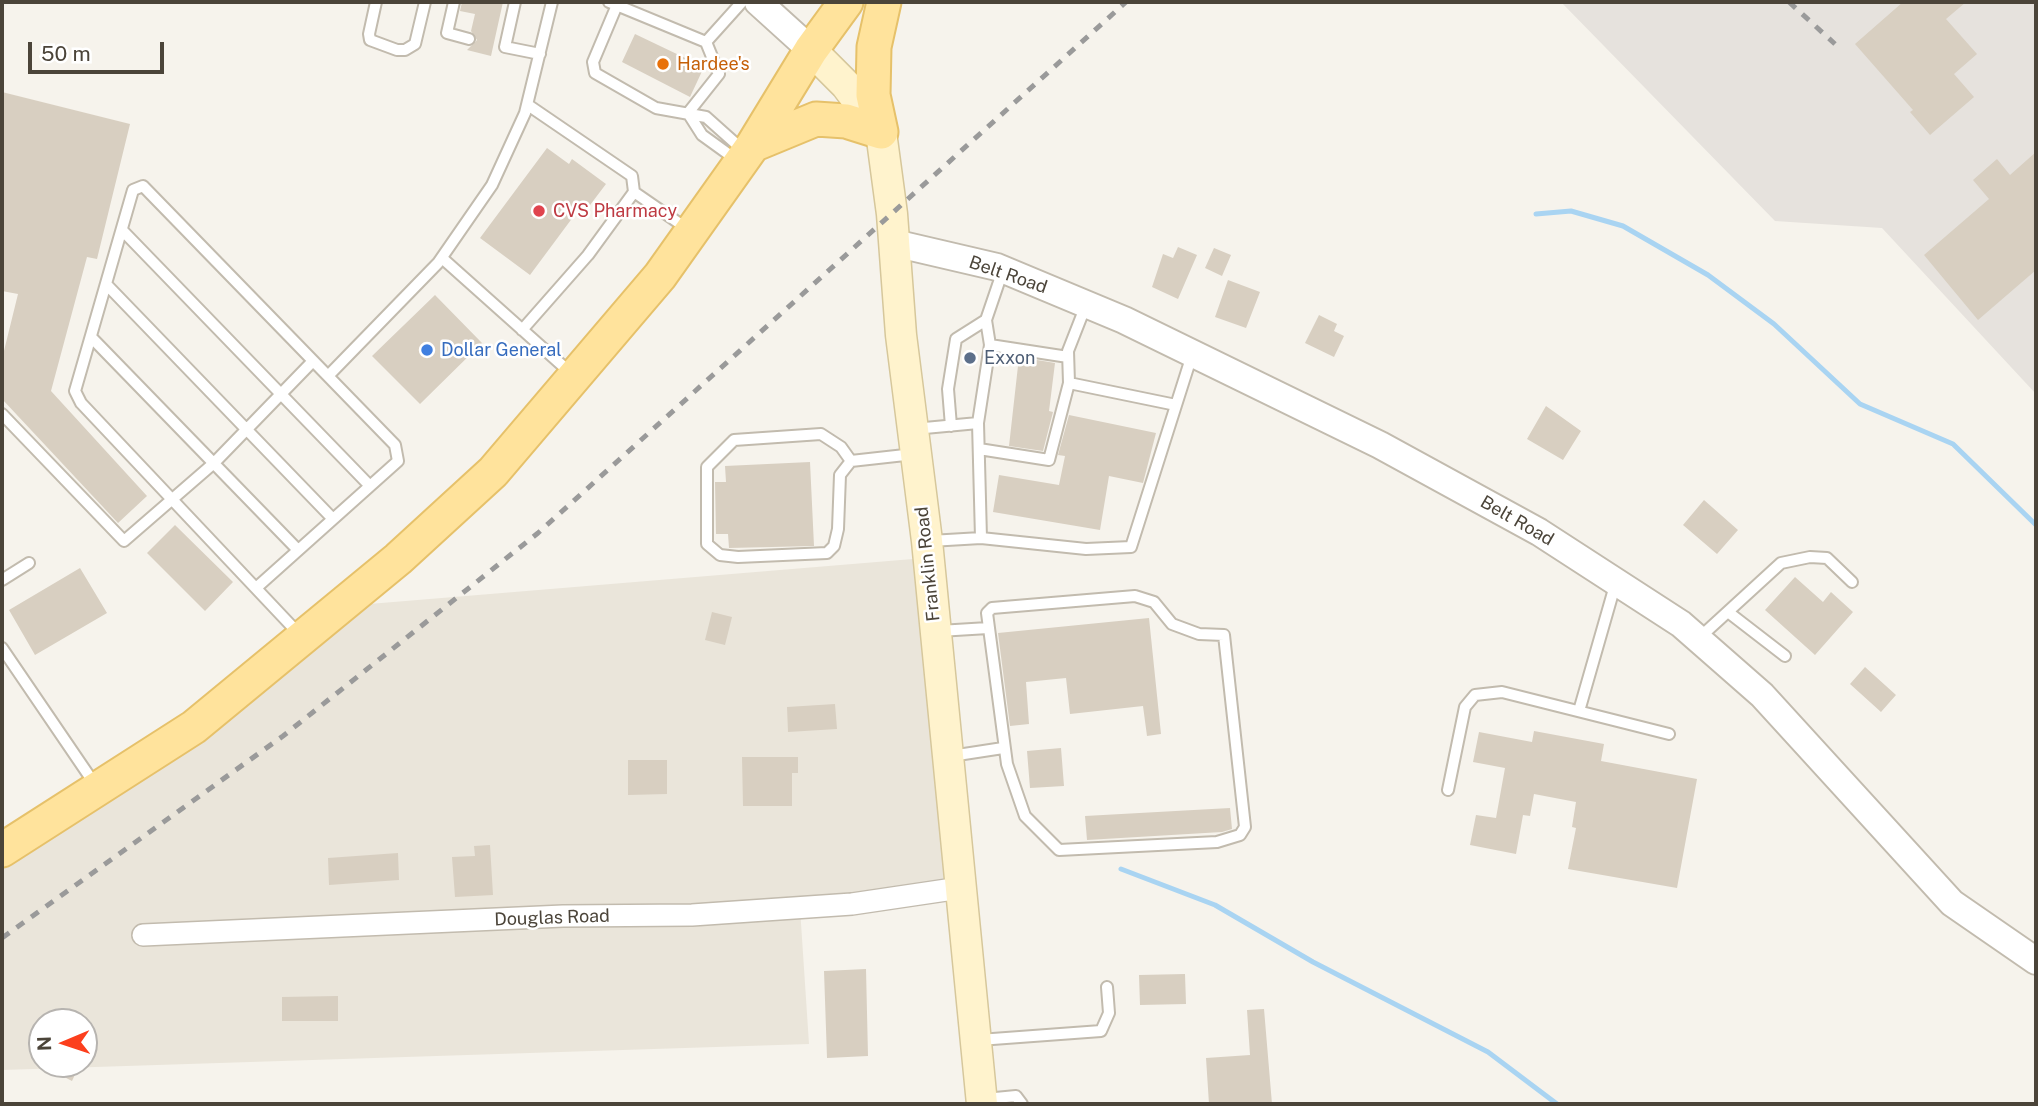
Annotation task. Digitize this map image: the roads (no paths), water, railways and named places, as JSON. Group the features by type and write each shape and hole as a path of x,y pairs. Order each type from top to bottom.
{"main road":[{"path":"2,850 194,727 398,559 493,472 660,276 746,154 811,50 846,2"},
{"path":"746,154 816,119 846,121 881,132 873,95 874,47 884,2"},
{"name":"Franklin Road","path":"811,50 846,85 881,132 913,442 927,541 982,1102"}],"street":[{"path":"758,2 811,50"},
{"name":"Belt Road","path":"894,243 1003,270 1086,304 1404,458 1539,532 1681,624 1762,695 1952,903 2036,961"},
{"name":"Douglas Road","path":"142,935 564,916 692,915 852,904 960,888"}],"lane":[{"path":"376,2 370,40 397,50 405,50 415,44 425,2"},
{"path":"454,2 447,33 469,39"},
{"path":"505,47 515,2"},
{"path":"328,376 442,258 492,185 527,105 552,2"},
{"path":"706,42 741,2"},
{"path":"688,113 719,74 706,42 613,3 593,62 595,73 656,107 706,117 746,154"},
{"path":"493,44 540,54"},
{"path":"522,330 588,255 634,191 632,176 527,105"},
{"path":"257,587 398,461 395,445 143,186 133,190 75,391 81,403 302,637"},
{"path":"634,191 691,232"},
{"path":"122,230 370,486"},
{"path":"442,258 575,376"},
{"path":"981,538 978,423 990,345 986,320 1003,270"},
{"path":"106,284 333,519"},
{"path":"979,449 1049,460 1069,383 1068,357 1086,304"},
{"path":"951,426 948,395 956,339 986,320"},
{"path":"91,337 298,550"},
{"path":"990,345 1068,357"},
{"path":"927,541 981,538 1086,549 1132,547 1192,354"},
{"path":"2,415 124,541 214,463 313,361"},
{"path":"1069,383 1176,405"},
{"path":"851,461 841,447 821,434 734,440 716,454 707,467 707,544 720,555 827,553 834,546 838,529 840,475 851,461 913,442 951,426 978,423"},
{"path":"1698,639 1781,563 1793,559 1826,558 1852,582"},
{"path":"2,580 29,563"},
{"path":"1579,711 1616,581"},
{"path":"1135,596 1154,602 1172,624 1199,634 1224,635 1245,827 1240,835 1217,842 1059,850 1025,816 1003,748 988,628 987,613 992,608 1135,596"},
{"path":"1728,612 1786,656"},
{"path":"936,631 988,628"},
{"path":"2,648 98,788"},
{"path":"1448,790 1465,707 1475,695 1502,692 1669,734"},
{"path":"948,757 1003,748"},
{"path":"976,1041 1101,1031 1109,1013 1107,987"},
{"path":"982,1102 1016,1096 1022,1104"}],"waterway":[{"path":"1536,214 1571,211 1623,226 1708,275 1774,324 1860,404 1953,444 2036,525"},
{"path":"1121,869 1215,905 1313,962 1488,1052 1557,1104"}],"railway":[{"path":"2,938 283,736 538,533 1126,2"},
{"path":"1789,2 1835,44"}],"place":[{"name":"Hardee's","path":"663,64"},
{"name":"CVS Pharmacy","path":"539,211"},
{"name":"Dollar General","path":"427,350"},
{"name":"Exxon","path":"970,358"}]}
